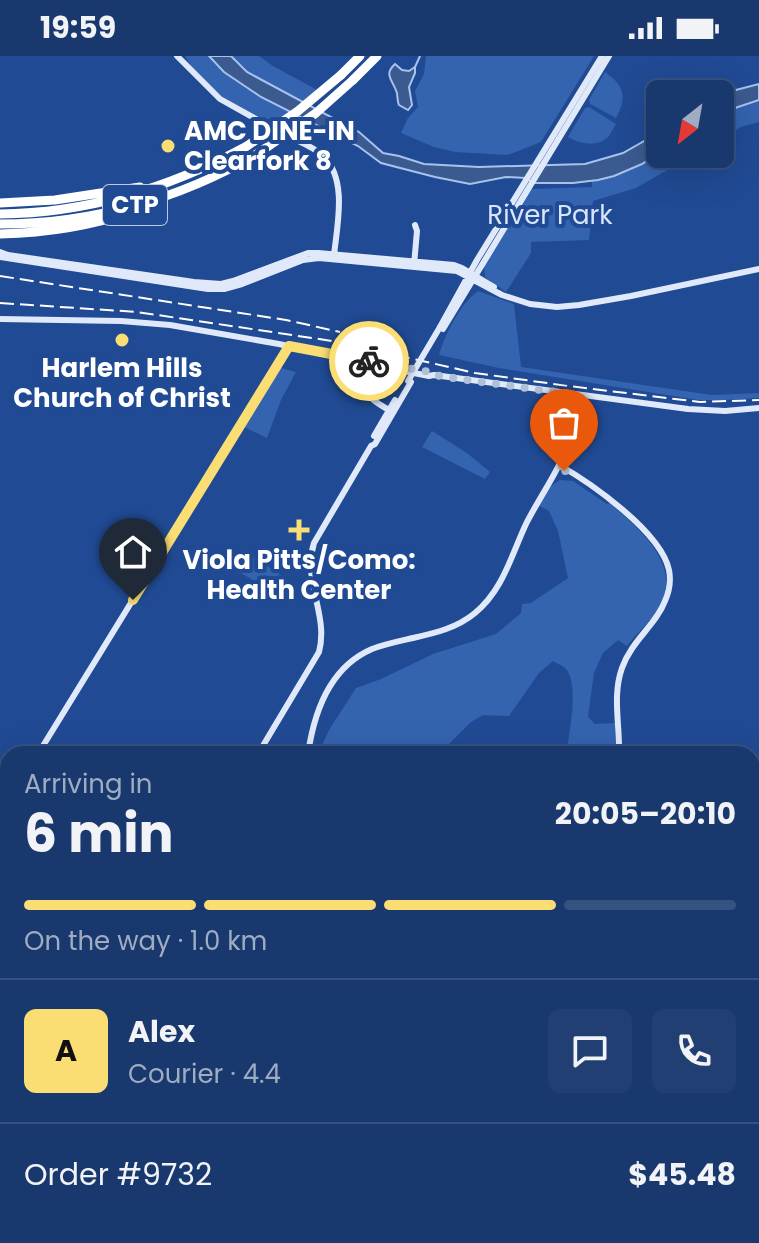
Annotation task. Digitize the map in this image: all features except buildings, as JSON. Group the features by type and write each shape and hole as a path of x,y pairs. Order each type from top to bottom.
{"highway":[{"name":"CTP","path":"0,214 79,207 186,176 247,146 298,111 360,56"},
{"name":"CTP","path":"1,232 114,210 159,198 212,177 260,152 316,113 376,58"},
{"path":"0,203 84,196 186,176"}],"street":[{"path":"180,56 220,99 328,161 339,186 334,257"},
{"path":"457,308 472,276 608,57"},
{"path":"414,264 415,225"},
{"path":"0,254 204,286 233,281 308,253 376,262 461,267 480,263"},
{"path":"334,257 390,259 457,273 462,281 460,291"},
{"path":"376,262 390,259"},
{"path":"480,263 482,276 494,289"},
{"path":"461,267 506,295 542,306 568,306 631,296 759,269"},
{"path":"432,269 472,276"},
{"path":"371,446 442,328 460,291 472,276"},
{"path":"442,328 473,289 494,289"},
{"path":"0,319 156,323 434,375"},
{"path":"43,746 289,346"},
{"path":"325,353 429,376 688,409 725,411 759,408"},
{"path":"353,361 369,379"},
{"path":"372,364 367,393 392,410"},
{"path":"369,379 380,370 399,371"},
{"path":"263,746 319,652 322,629 310,576 311,552 382,421 410,381"},
{"path":"310,746 323,699 333,682 356,658 375,648 442,631 462,622 488,600 501,582 529,519 559,465 570,436 578,395"},
{"path":"378,402 397,397"},
{"path":"378,402 382,421"},
{"path":"559,465 597,490 633,520 661,552 669,571 665,601 635,642 621,669 617,692 619,746"},
{"path":"553,475 570,471"}],"green space":[{"path":"185,56 259,56 319,91 272,126 212,89"},
{"path":"426,56 594,56 541,142 507,155 455,152 401,133 418,107 415,91 424,74"},
{"path":"605,72 617,82 622,93 622,104 616,118 590,104 589,100"},
{"path":"759,100 759,122 734,131 734,108"},
{"path":"589,107 616,124 609,136 600,142 583,143 568,137 585,108"},
{"name":"River Park","path":"646,160 646,168 671,168 636,188 593,201 589,240 531,242 531,253 506,292 485,277 484,266 531,189 592,187 592,181"},
{"path":"478,291 514,304 521,367 712,395 759,393 759,398 698,400 499,368 439,355 454,320"},
{"path":"281,368 296,372 281,400 267,438 244,427"},
{"path":"432,431 490,472 485,479 422,447"},
{"path":"560,480 573,481 610,503 654,549 666,576 665,591 652,617 627,646 618,640 603,653 594,673 588,717 595,724 615,723 616,746 567,746 572,685 565,668 553,661 539,673 509,716 483,715 471,722 447,746 322,746 356,688 433,654 496,634 521,613 522,604 531,603 568,578 558,531 549,511 538,505 551,486"},
{"path":"242,549 294,584 284,599 231,567"}],"shaded area":[{"path":"209,56 231,56 247,72 359,132 383,153 424,164 479,167 585,164 623,153 646,140 646,161 614,176 573,183 534,183 526,178 506,177 470,184 435,177 381,163 358,146 261,97 224,72"},
{"path":"395,64 402,70 409,71 415,67 409,87 412,105 408,110 399,105 390,78"},
{"path":"759,84 759,100 734,108 734,90"}],"waterway":[{"path":"415,67 420,56"}],"railway":[{"path":"0,276 286,320 340,332"},
{"path":"0,303 137,312 339,342 475,373 568,386 700,402 759,400"}],"way so far":[{"path":"369,361 434,375 578,395 570,436 559,465 570,471 564,471"}],"place":[{"name":"AMC DINE-IN Clearfork 8","path":"168,146"},
{"name":"Harlem Hills Church of Christ","path":"122,340"},
{"name":"Viola Pitts/Como: Health Center","path":"299,530"}],"route":[{"path":"133,600 289,346 369,361"}]}
